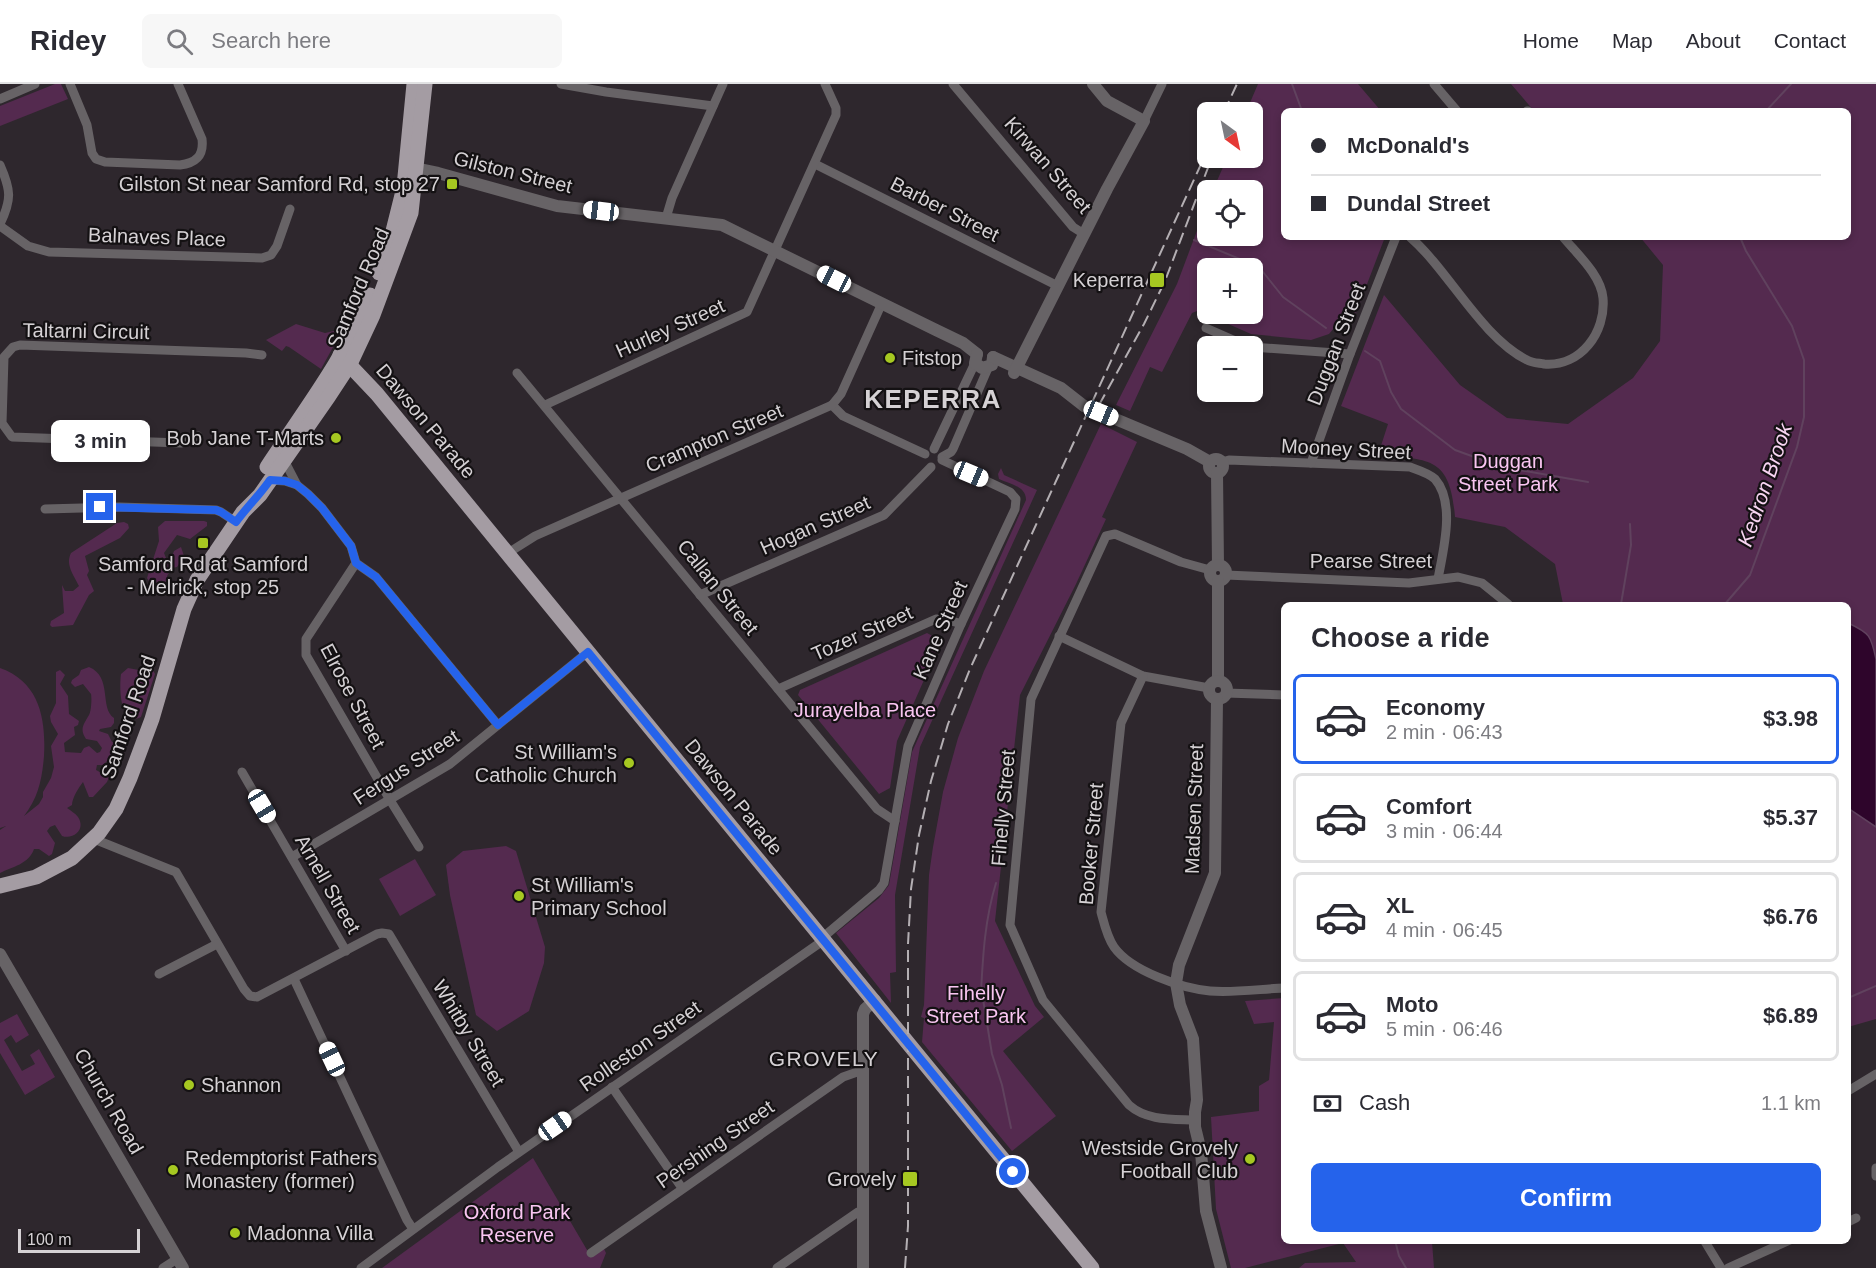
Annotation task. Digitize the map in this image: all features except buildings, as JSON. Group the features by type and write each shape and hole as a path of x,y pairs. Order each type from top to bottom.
{"main road":[{"name":"Samford Road","path":"239,517 247,497 369,325 404,235 413,201 411,167 414,84"},
{"name":"Samford Road","path":"411,167 425,84"},
{"name":"Samford Road","path":"0,886 27,880 72,858 94,839 112,817 130,778 152,719 190,593 239,517 254,502 284,460 345,359"},
{"name":"Dawson Parade","path":"345,359 377,393 1092,1268"}],"street":[{"path":"0,99 35,84"},
{"path":"70,84 87,125 92,153 96,159 114,163 180,165 190,164 199,158 203,148 202,139 178,84"},
{"path":"561,84 713,106"},
{"path":"666,218 672,198 723,84"},
{"name":"Hurley Street","path":"545,405 745,314 836,114 836,108 825,84"},
{"name":"Kirwan Street","path":"953,84 1073,227 1084,234 1016,370"},
{"path":"1093,84 1107,101 1144,121"},
{"path":"1084,234 1162,84"},
{"path":"1434,84 1454,108"},
{"name":"Barber Street","path":"815,164 1058,286"},
{"path":"0,165 10,196 0,225"},
{"name":"Gilston Street","path":"411,167 554,205 722,225 963,344 976,358"},
{"name":"Balnaves Place","path":"0,225 28,246 49,252 262,258 271,255 277,246 290,209"},
{"name":"Duggan Street","path":"1311,463 1394,240"},
{"path":"1413,240 1501,343 1528,362 1557,364 1584,351 1601,326 1603,311 1603,296 1598,283 1591,270 1566,240"},
{"path":"882,303 841,394 832,405 843,416 930,451 939,450 942,459"},
{"path":"1206,328 1224,336"},
{"name":"Taltarni Circuit","path":"198,436 181,443 12,437 2,431 4,357 13,347 20,345 246,352 262,355"},
{"path":"1263,348 1350,354"},
{"path":"982,350 988,351 990,364 951,452 942,459 939,465 931,467 925,461 976,358 982,350"},
{"path":"990,364 1016,370 1067,392 1084,406 1187,449 1216,466 1218,573 1212,696 1281,695"},
{"name":"Callan Street","path":"517,372 877,809 895,821"},
{"name":"Crampton Street","path":"508,553 535,536 832,405"},
{"name":"Kane Street","path":"823,939 884,883 908,746 961,624 1015,509 1016,499 1010,492 942,459"},
{"path":"284,460 297,485 322,508 351,546 356,563 376,577 498,725"},
{"name":"Mooney Street","path":"1216,466 1229,460 1410,467 1434,477 1447,508 1445,540 1438,579"},
{"name":"Hogan Street","path":"700,595 884,514 931,467"},
{"path":"270,480 297,485"},
{"path":"45,509 119,507 211,510 239,517"},
{"name":"Fihelly Street","path":"1195,1120 1157,1118 1136,1111 1129,1105 1042,1000 1010,925 1030,704 1106,536 1115,534 1181,562 1218,573"},
{"name":"Elrose Street","path":"356,563 306,639 306,655 419,847"},
{"name":"Pearse Street","path":"1218,573 1409,583 1458,577 1482,584 1505,602"},
{"name":"Tozer Street","path":"778,689 936,620 949,620 961,624"},
{"path":"1059,636 1143,676 1213,685"},
{"name":"Fergus Street","path":"292,857 450,764 588,652"},
{"name":"Booker Street","path":"1143,676 1121,723 1101,912 1111,940 1135,965 1151,974 1176,983 1207,990 1281,988"},
{"name":"Madsen Street","path":"1221,1268 1206,1211 1201,1152 1195,1120 1197,1100 1193,1039 1180,1005 1176,983 1179,965 1215,873 1222,696"},
{"name":"Arnell Street","path":"242,772 346,951"},
{"path":"94,839 176,872 250,996 257,998 346,951"},
{"name":"Whitby Street","path":"346,951 376,934 386,933 392,937 519,1152"},
{"name":"Rolleston Street","path":"361,1268 519,1152 823,939"},
{"path":"159,975 217,944"},
{"name":"Church Road","path":"0,954 180,1264"},
{"path":"294,979 407,1220 414,1229"},
{"path":"863,1268 863,1014 874,1000"},
{"name":"Pershing Street","path":"591,1252 843,1077 863,1070"},
{"path":"1851,1089 1876,1074"},
{"path":"612,1087 682,1188"},
{"path":"1876,1168 1876,1176"},
{"path":"777,1268 858,1212 863,1212"},
{"path":"1706,1244 1721,1268"},
{"path":"1728,1268 1781,1244"},
{"path":"163,1268 180,1264"}],"green space":[{"path":"55,84 61,84 68,99 0,126 0,106"},
{"path":"1258,84 1358,84 1378,108 1281,108 1281,240 1384,240 1356,313 1344,308 1329,334 1311,340 1251,334 1228,324 1263,324 1263,258 1197,258 1197,311 1192,313 1162,372 1150,367 1130,411 1116,405 1177,284 1197,231 1197,246 1263,246 1263,180 1217,180 1223,168 1263,168 1263,102 1250,102"},
{"name":"Duggan Street Park","path":"1511,84 1876,84 1876,1019 1851,1026 1851,602 1563,602 1555,564 1505,527 1455,517 1448,482 1442,472 1434,465 1424,461 1378,455 1388,424 1341,406 1384,295 1460,385 1507,418 1568,424 1633,378 1660,341 1663,265 1642,240 1851,240 1851,108 1531,108"},
{"path":"296,324 325,333 338,330 338,338 321,369 289,347 286,346 282,351 266,340"},
{"name":"Fihelly Street Park","path":"1101,424 1137,442 1102,517 1106,519 1076,584 1020,695 995,921 1035,1006 1044,1017 1003,1051 1056,1116 1012,1151 922,1042 924,1018 921,1017 924,1005 929,875 943,792 958,738 984,671"},
{"path":"1001,468 1004,475 1037,490 920,747 895,895 896,972 890,973 891,1003 836,933 879,898 889,885 912,752 1026,500 1020,489 999,479 998,474"},
{"path":"165,521 204,521 207,522 207,526 190,539 177,535 164,553 166,558 172,557 174,551 181,547 184,556 167,576 167,589 164,592 154,587 147,578 159,541 158,527"},
{"path":"124,522 129,528 120,538 85,556 89,571 87,575 94,591 89,595 73,625 52,627 51,621 64,613 62,585 65,591 73,591 79,586 69,562 71,553 117,523"},
{"name":"Jurayelba Place","path":"927,633 938,639 939,646 897,741 890,788 879,794 798,695 800,690"},
{"path":"89,667 101,678 107,707 114,718 111,727 99,731 108,734 112,742 116,742 123,732 127,732 130,736 121,762 111,757 103,765 97,765 96,770 109,777 107,782 93,797 89,797 83,782 72,805 67,808 80,821 81,826 78,833 66,837 62,836 55,825 50,827 47,831 55,843 52,854 49,856 39,849 34,849 24,862 0,873 0,830 6,826 0,828 0,668 13,674 24,683 38,704 42,716 44,756 42,773 36,795 24,816 39,804 54,767 51,746 58,734 50,716 56,703 56,672 60,670 65,675 60,684 68,696 69,714 79,721 74,727 75,735 64,743 65,752 81,753 89,746 97,753 102,748 97,741 86,739 83,732 90,711 91,694 83,684 75,687 71,683 81,670"},
{"path":"128,668 144,671 152,668 155,674 141,717 134,719 125,712 121,697 121,674"},
{"path":"506,846 516,851 545,947 544,963 529,1011 497,1031 476,1015 450,895 446,865 463,851"},
{"path":"415,859 436,895 400,916 379,879"},
{"path":"1281,998 1281,1244 1339,1244 1245,1268 1231,1268 1216,1209 1211,1117 1259,1111 1259,1086 1269,1080 1274,1022 1254,1024 1245,1001"},
{"path":"17,1014 29,1035 16,1043 11,1035 4,1040 22,1071 35,1064 30,1055 39,1049 55,1077 25,1095 0,1053 0,1023"},
{"name":"Oxford Park Reserve","path":"533,1158 590,1255 604,1249 606,1253 600,1268 382,1268"},
{"path":"1344,1244 1432,1244 1434,1268 1299,1268 1305,1263 1356,1262"}],"shaded area":[{"path":"1851,625 1868,636 1876,659 1876,827 1851,810"}],"waterway":[{"path":"1292,84 1301,108"},
{"name":"Kedron Brook","path":"1769,108 1791,84"},
{"path":"1194,240 1259,267 1283,297 1326,328"},
{"name":"Kedron Brook","path":"1727,602 1750,575 1797,447 1804,417 1804,360 1792,326 1741,240"},
{"path":"1365,351 1380,361 1391,392 1401,409 1455,450 1502,467 1588,482"},
{"path":"1621,602 1631,545 1630,524"},
{"path":"981,992 987,923 996,883"},
{"name":"Kedron Brook","path":"1851,997 1876,986"},
{"path":"983,999 992,1054 1002,1085 1011,1128"},
{"name":"Kedron Brook","path":"1396,1244 1399,1256 1406,1268"}],"railway":[{"path":"1229,102 1237,84"},
{"path":"905,1268 908,1226 908,944 911,889 919,835 931,781 948,724 970,669 1199,168"},
{"path":"1099,405 1165,281 1208,168"}],"place":[{"name":"Gilston St near Samford Rd, stop 27","path":"452,184"},
{"name":"Keperra","path":"1157,280"},
{"name":"Fitstop","path":"890,358"},
{"name":"Bob Jane T-Marts","path":"336,438"},
{"name":"Samford Rd at Samford - Melrick, stop 25","path":"203,543"},
{"name":"St William's Catholic Church","path":"629,763"},
{"name":"St William's Primary School","path":"519,896"},
{"name":"Shannon","path":"189,1085"},
{"name":"Westside Grovely Football Club","path":"1250,1159"},
{"name":"Redemptorist Fathers Monastery (former)","path":"173,1170"},
{"name":"Grovely","path":"910,1179"},
{"name":"Madonna Villa","path":"235,1233"}],"district":[{"name":"KEPERRA","path":"933,399"},
{"name":"GROVELY","path":"824,1059"}],"route":[{"path":"100,507 216,510 236,522 270,480 297,485 322,508 351,546 356,563 376,577 498,725 588,652 1013,1172"}]}
